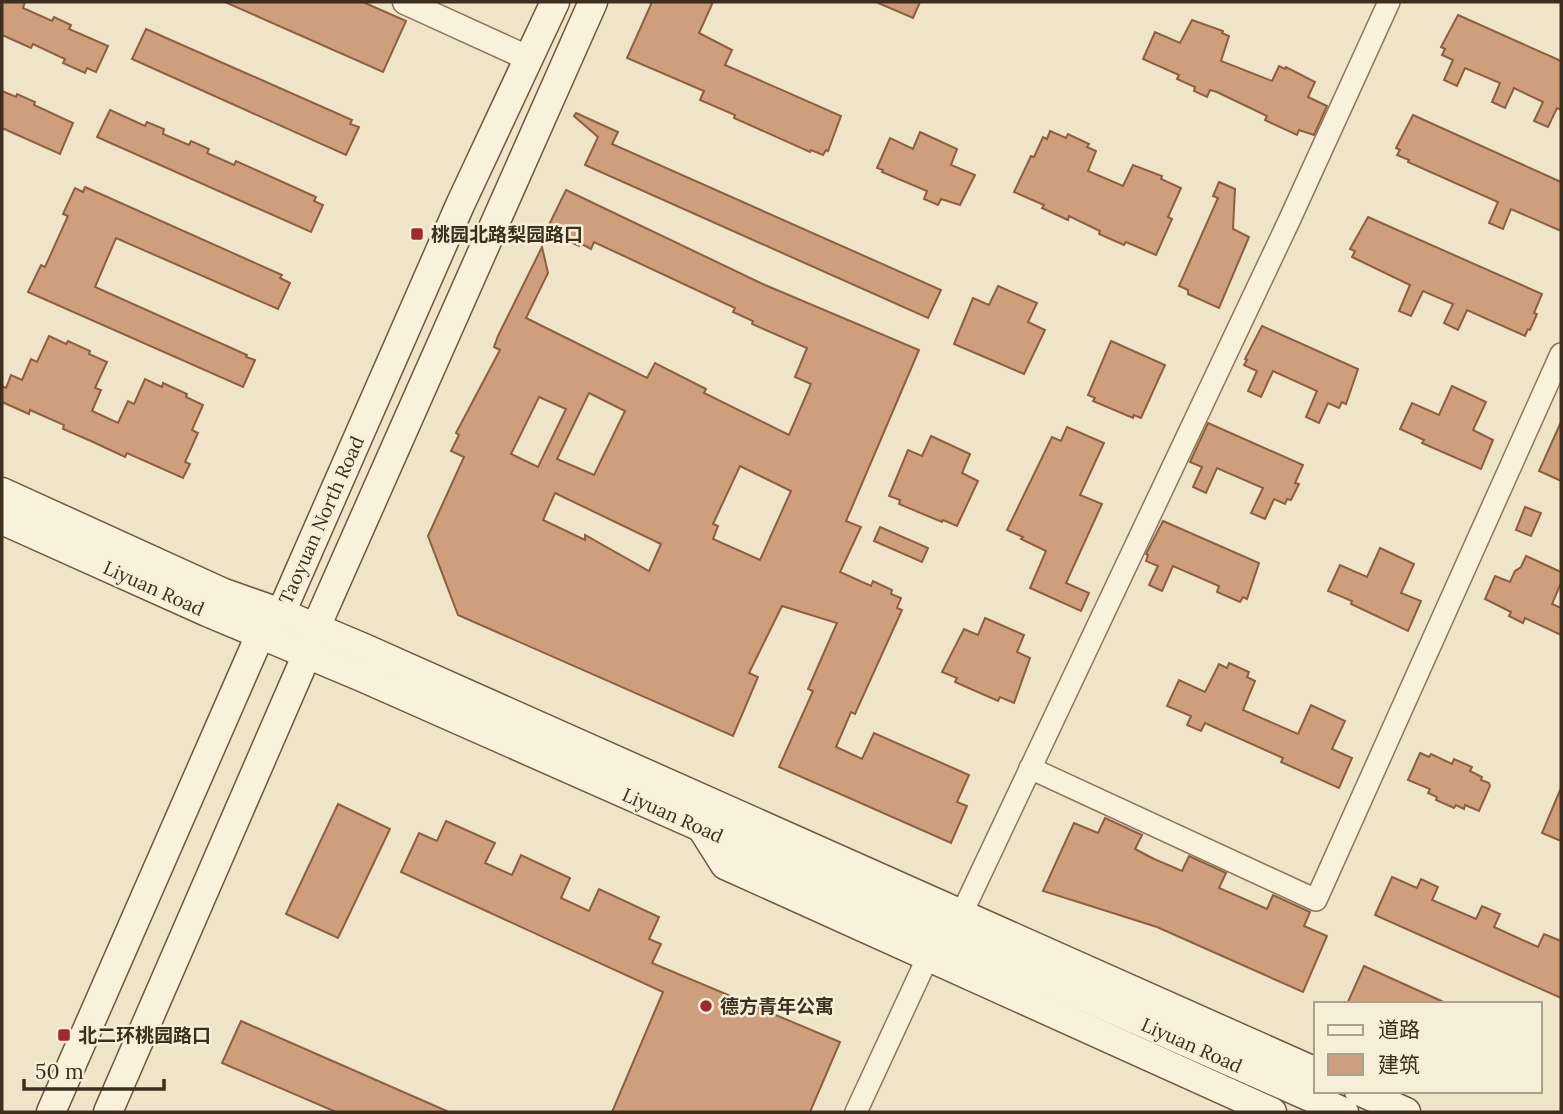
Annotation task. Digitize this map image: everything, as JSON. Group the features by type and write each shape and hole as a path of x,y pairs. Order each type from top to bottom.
{"main road":[{"name":"Taoyuan North Road","path":"51,1112 260,635 281,613 460,205 555,2"},
{"name":"Taoyuan North Road","path":"108,1112 307,654 316,627 593,2"},
{"name":"Liyuan Road","path":"2,492 224,593 316,627 1314,1071"},
{"name":"Liyuan Road","path":"2,520 701,827 933,945 1344,1112"},
{"path":"933,945 1272,1112"},
{"path":"1363,1093 1406,1112"}],"street":[{"path":"405,2 530,59"},
{"path":"856,1112 933,945 962,913 1289,221 1389,2"},
{"path":"1030,768 1316,900 1561,354"}],"building":[{"path":"2,2 25,2 23,8 52,21 54,17 71,25 69,29 108,46 96,72 87,68 85,73 63,63 65,59 33,44 31,48 2,35"},
{"path":"225,2 363,2 406,21 383,72"},
{"path":"652,2 713,2 699,33 732,50 725,65 841,116 828,151 823,155 811,150 810,152 734,118 735,115 700,100 704,91 627,58"},
{"path":"876,2 920,2 913,18"},
{"path":"1458,15 1561,61 1561,110 1557,108 1548,127 1534,121 1543,102 1514,88 1505,108 1492,102 1500,83 1465,68 1457,86 1444,80 1453,60 1442,55 1445,49 1441,47"},
{"path":"1192,20 1223,31 1222,33 1229,36 1221,61 1272,81 1279,66 1315,82 1308,97 1327,106 1314,135 1299,130 1297,135 1265,120 1267,116 1217,92 1210,90 1207,97 1194,91 1195,87 1177,79 1179,75 1143,59 1155,32 1180,43"},
{"path":"146,29 352,120 350,124 359,127 346,155 132,59"},
{"path":"2,91 35,102 34,105 73,123 60,154 2,128"},
{"path":"110,110 145,126 147,122 164,129 163,134 189,145 191,141 209,149 207,153 234,165 236,161 316,197 314,201 323,205 311,232 97,137"},
{"path":"576,113 618,132 612,144 941,290 928,318 585,165 598,137 574,116"},
{"path":"1413,115 1561,182 1561,231 1511,209 1503,229 1489,223 1498,202 1397,155 1400,150 1396,148"},
{"path":"1050,131 1066,138 1068,134 1089,144 1087,147 1096,151 1088,171 1123,186 1133,165 1162,176 1161,179 1181,188 1168,217 1172,219 1156,255 1099,234 1100,231 1069,216 1068,220 1042,208 1044,205 1014,192 1031,156 1034,157 1043,137 1047,139"},
{"path":"920,132 957,149 951,165 975,175 960,205 941,199 938,205 924,199 927,191 877,168 890,138 913,149"},
{"path":"1219,182 1235,189 1233,229 1249,237 1219,308 1188,294 1188,290 1179,286 1218,198 1213,196"},
{"path":"85,187 282,275 280,278 290,283 278,309 116,238 95,287 255,360 243,387 28,292 41,265 45,267 68,216 63,214 75,188 83,192"},
{"path":"566,190 765,285 919,350 846,521 861,527 840,572 871,586 873,581 892,590 891,594 901,598 897,608 902,610 855,714 851,712 836,747 862,759 874,733 969,775 957,802 967,806 951,843 779,767 813,691 808,689 837,623 782,606 749,673 758,677 733,736 458,615 428,536 464,457 451,451 459,435 456,433 500,350 494,347 498,336 542,247 548,273 526,318 647,378 655,363 706,389 704,393 789,435 811,384 795,377 807,348 752,324 753,321 733,312 735,308 594,242 591,249 546,231","holes":["589,393 625,411 594,475 557,459","539,397 566,409 538,467 511,454","740,466 791,491 760,560 713,539 718,526 713,524","555,493 661,544 649,571 585,535 585,540 543,520"]},
{"path":"1368,217 1542,294 1530,330 1528,329 1525,336 1467,310 1458,330 1444,323 1453,304 1423,291 1411,316 1399,311 1410,285 1352,257 1355,251 1350,249"},
{"path":"998,286 1037,303 1028,322 1045,330 1024,374 954,344 973,298 989,305"},
{"path":"1262,326 1358,369 1346,404 1342,402 1339,408 1328,403 1319,423 1306,417 1317,391 1273,371 1261,397 1248,391 1257,371 1244,365 1247,360 1245,359"},
{"path":"49,336 66,344 68,341 107,362 95,388 101,390 92,411 118,423 128,401 134,404 145,379 162,387 163,383 203,405 192,430 198,433 185,462 190,464 183,478 127,453 125,457 63,429 64,425 30,410 29,414 2,402 2,386 6,388 11,375 22,380 31,359 37,362"},
{"path":"1111,341 1165,365 1141,418 1134,415 1133,418 1093,401 1095,398 1088,395"},
{"path":"1452,386 1486,402 1473,430 1493,440 1481,469 1422,443 1424,440 1400,429 1412,403 1439,415"},
{"path":"1561,422 1561,481 1539,471"},
{"path":"1208,423 1303,465 1295,483 1299,484 1291,500 1287,499 1285,504 1274,499 1265,519 1251,513 1263,488 1217,468 1206,493 1193,487 1202,467 1190,462"},
{"path":"1067,427 1104,443 1080,495 1102,504 1066,583 1089,593 1081,611 1030,588 1046,551 1007,530 1052,437 1061,441"},
{"path":"931,436 970,454 962,473 978,481 957,526 899,504 900,500 889,496 908,450 922,456"},
{"path":"1525,507 1541,513 1531,536 1516,530"},
{"path":"1163,521 1259,563 1247,599 1243,597 1240,602 1217,592 1219,586 1173,566 1162,591 1149,585 1158,566 1146,561 1146,554"},
{"path":"880,527 928,548 922,562 874,541"},
{"path":"1380,548 1414,564 1401,593 1421,601 1408,631 1328,591 1340,565 1367,577"},
{"path":"1526,556 1561,572 1561,583 1552,604 1561,608 1561,635 1525,618 1523,623 1509,616 1511,612 1485,599 1495,576 1510,582"},
{"path":"985,618 1024,635 1017,652 1030,658 1014,703 1000,697 998,701 955,682 957,678 942,672 964,629 978,635"},
{"path":"1229,663 1249,672 1247,677 1255,681 1243,710 1298,734 1311,705 1345,721 1332,749 1352,758 1339,788 1281,762 1283,758 1205,723 1201,731 1187,725 1191,716 1167,706 1179,680 1205,692 1219,664 1227,668"},
{"path":"1420,753 1429,757 1431,754 1452,764 1454,759 1472,767 1470,771 1489,783 1479,811 1465,805 1464,809 1456,805 1454,808 1436,800 1437,797 1428,793 1430,789 1408,780"},
{"path":"1561,788 1561,841 1542,833"},
{"path":"338,804 390,829 338,938 286,914"},
{"path":"1105,818 1142,835 1135,849 1154,859 1182,871 1189,856 1226,873 1219,888 1267,909 1273,895 1310,912 1304,926 1327,936 1303,992 1157,927 1043,891 1074,823 1098,833"},
{"path":"446,821 495,843 485,863 512,875 521,855 570,878 561,898 589,911 599,889 659,917 649,939 661,944 652,963 840,1042 810,1112 612,1112 663,992 401,872 419,833 437,841"},
{"path":"1392,877 1417,888 1421,879 1438,887 1432,900 1476,919 1482,906 1500,914 1494,927 1538,947 1544,934 1561,941 1561,998 1375,915"},
{"path":"1364,966 1444,1002 1348,1002"},
{"path":"241,1021 449,1112 336,1112 222,1063"}],"place":[{"name":"桃园北路梨园路口","path":"417,234"},
{"name":"德方青年公寓","path":"706,1006"},
{"name":"北二环桃园路口","path":"64,1035"}]}
